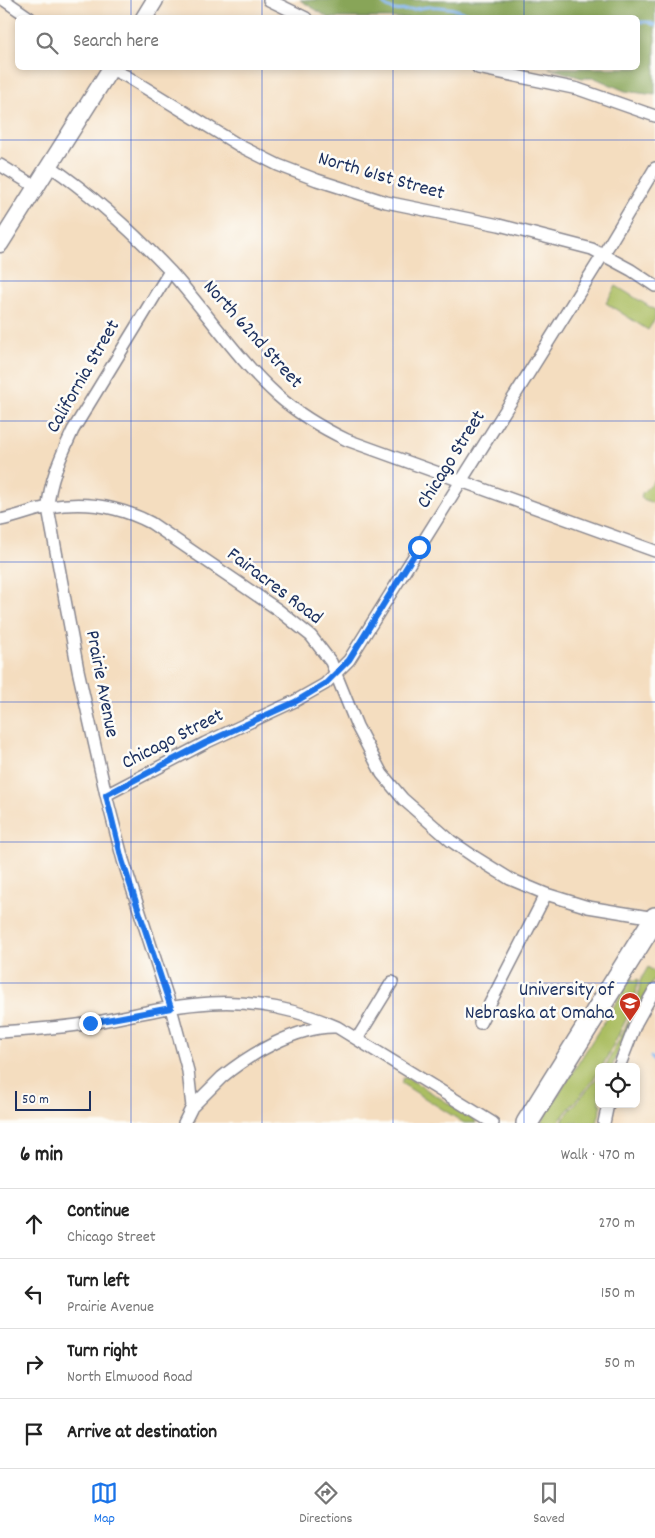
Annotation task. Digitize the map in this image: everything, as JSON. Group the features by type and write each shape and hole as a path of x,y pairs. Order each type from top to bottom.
{"highway":[{"path":"527,1123 655,918"}],"main road":[{"path":"146,15 155,0"},
{"path":"0,244 109,70"}],"street":[{"path":"4,0 26,15"},
{"path":"270,0 300,15"},
{"name":"North 61st Street","path":"114,70 240,146 278,165 317,180 386,202 499,225 592,249 631,270 655,286"},
{"path":"488,70 578,89 655,116"},
{"path":"0,165 36,187"},
{"name":"North 62nd Street","path":"50,166 108,210 170,271 258,377 297,412 347,440 655,551"},
{"name":"Chicago Street","path":"106,795 205,743 295,702 325,684 349,660 603,255 655,168"},
{"name":"California Street","path":"48,508 50,491 63,451 73,430 170,271"},
{"name":"Fairacres Road","path":"0,520 48,508 90,505 103,506 129,513 151,523 277,609 298,625 321,648 336,674 367,747 382,774 403,799 433,827 473,856 510,878 546,894 588,907 655,918"},
{"name":"Prairie Avenue","path":"48,508 78,670 106,795 122,860 171,1008 188,1071 192,1107"},
{"path":"480,1023 546,894"},
{"path":"357,1039 392,982"},
{"path":"621,1063 636,1024 655,989"},
{"path":"0,1032 44,1030 212,1002 251,1004 284,1009 319,1019 337,1028 493,1123"},
{"path":"184,1123 192,1107 236,1067 265,1049 310,1030 323,1027 337,1028"},
{"path":"604,1123 607,1108"}],"green space":[{"path":"300,0 655,0 655,95 625,91 595,78 582,78 556,70 640,70 640,15 324,15"},
{"path":"616,286 655,310 655,319 648,330 606,303"},
{"path":"655,480 655,504 641,498 642,493"},
{"path":"648,967 655,972 655,978 630,1022 614,1063 607,1063 638,1003 640,981"},
{"path":"632,977 632,981 638,979 635,1002 604,1063 595,1063 594,1079 558,1123 541,1123"},
{"path":"403,1078 408,1078 475,1120 476,1123 464,1123 401,1083"},
{"path":"595,1081 595,1108 601,1108 597,1123 561,1123"}],"waterway":[{"path":"380,0 390,9 402,11 440,7 456,9 470,15"},
{"path":"640,22 648,22 655,25"},
{"path":"651,1057 655,1063"}],"place":[{"name":"University of Nebraska at Omaha","path":"630,1022"}],"route":[{"path":"90,1023 171,1008 122,860 106,795 205,743 295,702 325,684 349,660 419,547"}]}
